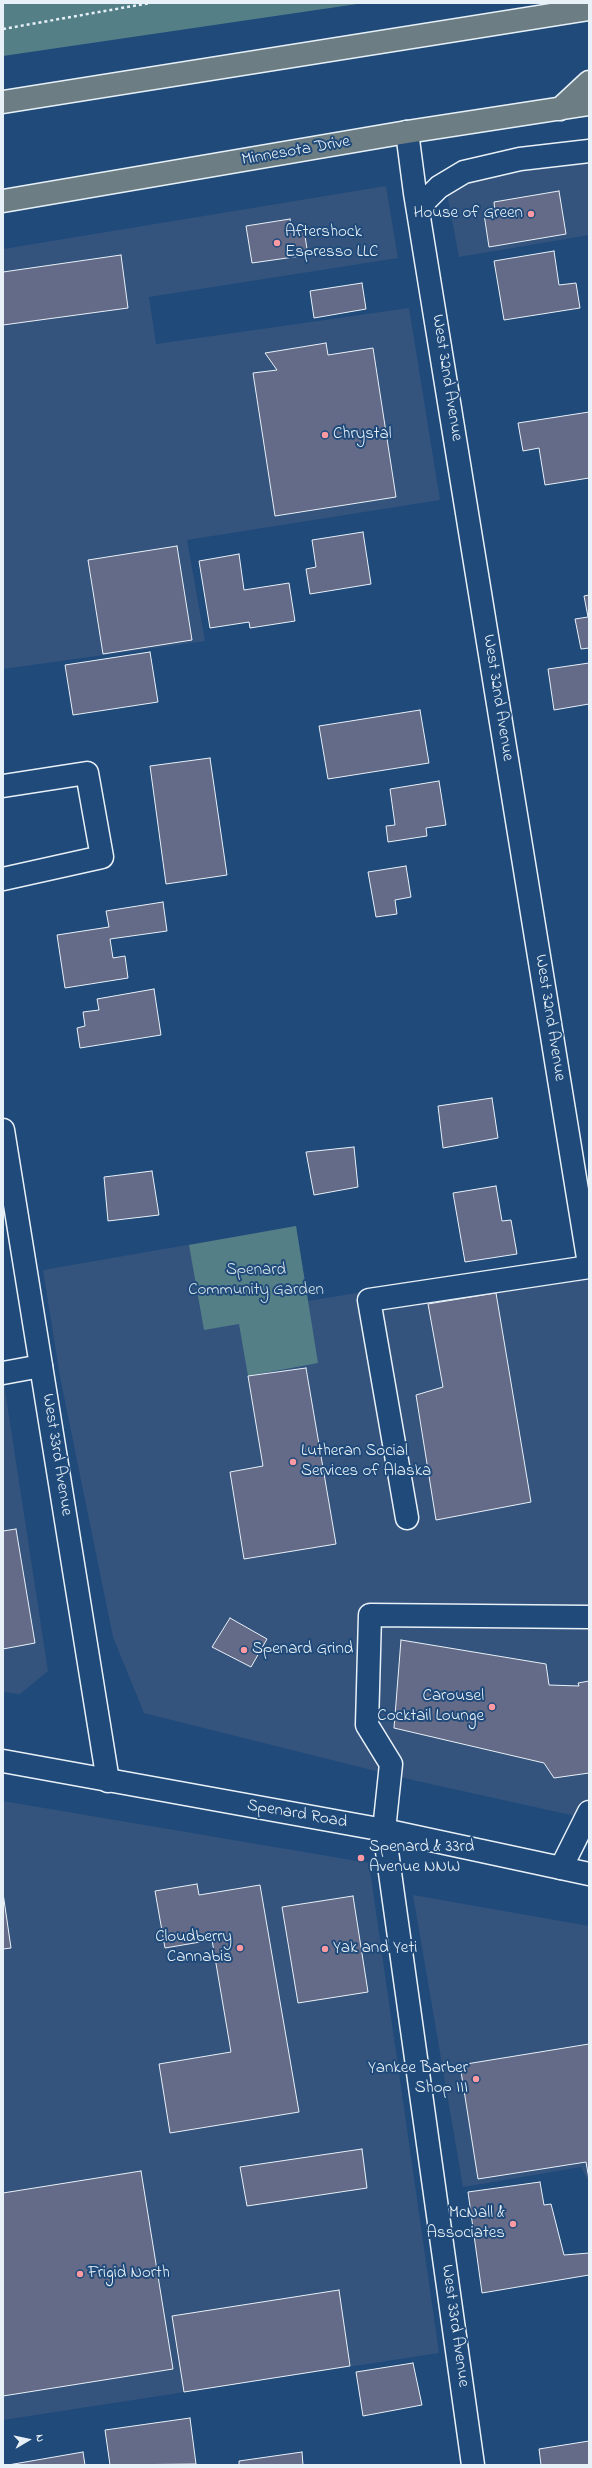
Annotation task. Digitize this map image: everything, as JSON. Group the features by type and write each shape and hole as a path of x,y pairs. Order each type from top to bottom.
{"main road":[{"path":"3,102 589,8"},
{"path":"560,109 589,82"},
{"name":"Minnesota Drive","path":"3,201 407,132 589,104"}],"street":[{"name":"West 32nd Avenue","path":"407,132 418,208 589,1264"},
{"path":"418,208 440,187 464,172 520,160 589,150"},
{"path":"3,786 87,774 102,857 3,879"},
{"name":"West 33rd Avenue","path":"3,1130 108,1781"},
{"path":"407,1518 369,1300 589,1267"},
{"path":"3,1373 41,1366"},
{"name":"West 33rd Avenue","path":"473,2465 384,1830 391,1764 367,1725 370,1615 589,1616"},
{"name":"Spenard Road","path":"3,1761 384,1830 589,1874"},
{"path":"561,1868 589,1812"}],"path":[{"path":"3,29 150,3"}],"shaded area":[{"path":"589,146 589,235 459,257 443,172"},
{"path":"386,186 398,258 149,297 156,344 409,308 440,500 187,540 205,641 3,669 3,249"},
{"path":"296,1226 308,1301 589,1255 589,1819 408,1779 144,1713 113,1637 60,1377 43,1270"},
{"path":"3,1377 48,1671 20,1694 3,1692"},
{"path":"3,1801 369,1863 439,2353 3,2420"},
{"path":"413,1895 589,1926 589,2179 587,2179 581,2167 463,2187"}],"green space":[{"path":"3,3 364,3 3,56"},
{"name":"Spenard Community Garden","path":"296,1226 318,1363 248,1376 239,1324 204,1330 189,1245"}],"building":[{"path":"559,191 566,234 489,247 484,214 495,212 494,202"},
{"name":"Aftershock Espresso LLC","path":"290,219 292,232 304,230 308,255 252,263 246,226"},
{"path":"554,251 559,285 576,283 580,308 504,320 494,261"},
{"path":"121,255 128,308 3,325 3,272"},
{"path":"362,283 366,309 314,318 310,291"},
{"name":"Chrystal","path":"326,343 328,355 373,348 396,497 275,516 253,373 277,370 265,353"},
{"path":"589,412 589,478 545,485 539,448 523,451 518,423"},
{"path":"363,532 371,584 310,594 306,569 316,567 312,540"},
{"path":"177,546 192,640 103,654 88,560"},
{"path":"239,554 244,590 289,583 295,621 250,628 249,622 210,628 199,561"},
{"path":"589,595 589,648 581,649 575,619 588,617 584,596"},
{"path":"150,652 158,702 73,715 65,665"},
{"path":"589,663 589,704 554,710 548,669"},
{"path":"420,710 429,763 328,779 319,726"},
{"path":"210,758 227,875 166,884 150,766"},
{"path":"439,781 446,825 426,828 427,836 388,842 386,826 395,825 390,789"},
{"path":"406,866 411,897 395,900 397,914 376,917 368,872"},
{"path":"163,902 167,931 110,939 113,958 125,956 128,978 65,988 57,935 109,927 106,911"},
{"path":"154,989 161,1035 80,1048 77,1028 85,1026 83,1012 99,1010 97,999"},
{"path":"492,1098 498,1138 443,1148 438,1106"},
{"path":"354,1147 358,1187 314,1195 306,1152"},
{"path":"152,1171 159,1215 108,1221 104,1177"},
{"path":"496,1186 502,1221 511,1220 517,1254 465,1262 453,1193"},
{"path":"496,1293 531,1502 436,1520 416,1395 443,1387 428,1304"},
{"name":"Lutheran Social Services of Alaska","path":"306,1368 336,1544 244,1559 230,1472 263,1466 248,1376"},
{"path":"16,1529 35,1643 3,1649 3,1531"},
{"path":"230,1618 267,1639 251,1667 212,1647"},
{"name":"Carousel Cocktail Lounge","path":"401,1640 546,1664 549,1685 579,1686 578,1683 589,1681 589,1773 554,1778 544,1763 394,1728"},
{"path":"197,1884 199,1895 260,1885 299,2112 170,2133 159,2064 231,2052 212,1940 165,1948 155,1891"},
{"path":"3,1893 11,1948 3,1949"},
{"name":"Yak and Yeti","path":"353,1896 368,1992 298,2003 282,1907"},
{"path":"589,2044 589,2179 586,2162 478,2179 460,2065"},
{"path":"362,2149 367,2188 247,2206 240,2167"},
{"name":"Frigid North","path":"141,2171 173,2369 3,2396 3,2193"},
{"path":"540,2182 544,2205 551,2204 564,2255 589,2253 589,2275 482,2293 468,2192"},
{"path":"339,2290 350,2366 184,2392 172,2316"},
{"path":"413,2363 422,2405 363,2416 356,2372"},
{"path":"190,2418 196,2464 110,2465 105,2430"},
{"path":"589,2441 589,2465 541,2465 539,2449"},
{"path":"83,2452 85,2465 8,2465"},
{"path":"302,2452 303,2465 239,2465 239,2461"}],"place":[{"name":"House of Green","path":"531,214"},
{"name":"Aftershock Espresso LLC","path":"277,243"},
{"name":"Chrystal","path":"325,435"},
{"name":"Lutheran Social Services of Alaska","path":"293,1462"},
{"name":"Spenard Grind","path":"244,1650"},
{"name":"Carousel Cocktail Lounge","path":"492,1707"},
{"name":"Spenard & 33rd Avenue NNW","path":"361,1858"},
{"name":"Cloudberry Cannabis","path":"240,1948"},
{"name":"Yak and Yeti","path":"325,1949"},
{"name":"Yankee Barber Shop III","path":"476,2079"},
{"name":"McNall & Associates","path":"513,2224"},
{"name":"Frigid North","path":"80,2274"}]}
